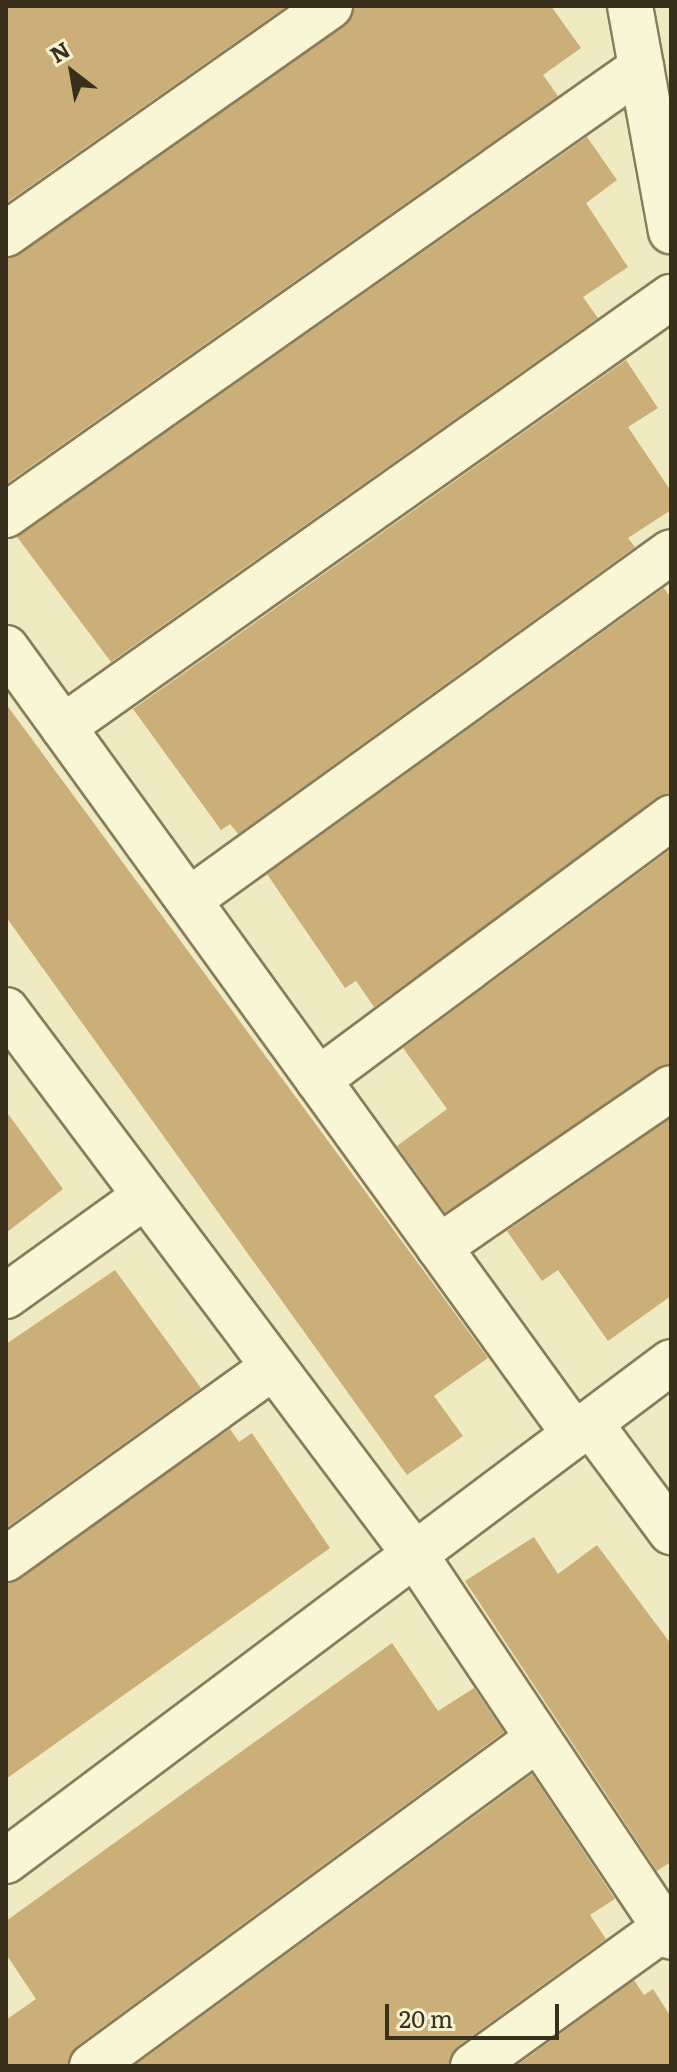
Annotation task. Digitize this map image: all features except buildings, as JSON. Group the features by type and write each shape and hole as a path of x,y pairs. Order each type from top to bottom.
{"street":[{"path":"6,234 330,6"},
{"path":"630,6 671,231"},
{"path":"6,515 641,68"},
{"path":"63,727 671,297"},
{"path":"189,900 671,552"},
{"path":"6,648 439,1247 582,1429 671,1532"},
{"path":"318,1080 671,818"},
{"path":"10,1025 416,1556 533,1742 668,1933 473,2066"},
{"path":"439,1247 671,1088"},
{"path":"6,1296 141,1199"},
{"path":"6,1861 671,1362"},
{"path":"6,1559 270,1369"},
{"path":"92,2066 533,1742"}]}
